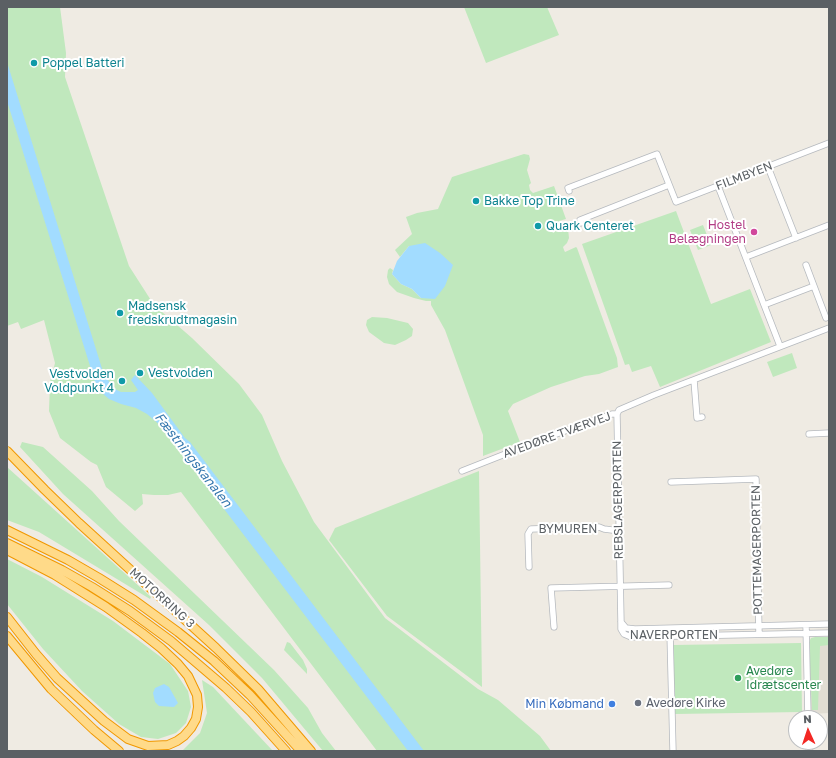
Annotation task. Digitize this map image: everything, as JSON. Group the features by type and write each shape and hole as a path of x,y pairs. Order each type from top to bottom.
{"highway":[{"name":"MOTORRING 3","path":"7,451 74,518 216,648 258,689 311,751"},
{"path":"7,530 99,578 134,600 178,632 214,661 250,694 301,751"},
{"path":"7,543 62,570 92,587 130,611 171,641 226,688 251,712 286,751"},
{"path":"7,550 55,575 106,607 161,648 178,664 188,676 197,695 198,707 196,719 191,728 177,741 163,745 148,746 128,738 104,721 57,678 7,617"},
{"path":"7,636 51,688 94,730 119,751"}],"street":[{"name":"FILMBYEN","path":"569,191 568,188 657,154 676,202 829,143"},
{"path":"768,166 796,238"},
{"path":"581,223 580,220 669,185"},
{"path":"718,186 780,346"},
{"path":"746,257 829,225"},
{"path":"806,265 826,318"},
{"path":"764,305 814,286"},
{"name":"AVEDØRE TVÆRVEJ","path":"462,471 609,414 617,414 618,410 829,328"},
{"path":"694,380 696,418 702,417"},
{"name":"REBSLAGERPORTEN","path":"617,414 621,622"},
{"path":"809,434 829,433"},
{"name":"POTTEMAGERPORTEN","path":"671,482 756,479 759,634"},
{"name":"BYMUREN","path":"529,567 528,534 531,529 599,527 620,531"},
{"path":"554,627 552,588 669,585"},
{"name":"NAVERPORTEN","path":"621,622 628,629 829,624"},
{"name":"NAVERPORTEN","path":"621,622 622,631 628,636 829,633"},
{"path":"806,625 808,710"},
{"path":"670,628 673,751"}],"shaded area":[{"path":"829,641 829,713 828,710 810,710 808,642"}],"green space":[{"name":"Vestvolden","path":"7,7 60,7 66,53 65,77 129,266 154,305 192,338 239,384 262,415 282,461 314,522 385,618 478,689 498,700 540,736 551,751 377,751 181,492 168,495 142,494 143,504 135,511 106,487 97,465 60,438 49,411 50,382 55,363 44,320 21,329 18,322 7,326"},
{"path":"464,7 547,7 559,35 486,63"},
{"path":"524,154 529,155 530,159 527,170 531,183 529,185 530,190 533,193 554,186 566,219 559,221 560,229 568,229 569,238 563,247 564,250 565,252 576,247 577,248 617,358 618,367 599,374 585,376 551,387 513,404 508,411 520,442 483,456 483,435 445,330 431,305 431,301 414,298 397,292 389,284 387,277 388,270 390,268 393,270 392,274 401,284 412,289 421,298 409,246 400,257 395,250 412,234 406,217 417,213 438,209 452,177"},
{"path":"676,211 711,304 750,289 771,342 660,387 651,366 632,372 629,364 625,365 582,244"},
{"path":"703,225 711,245 698,250 690,230"},
{"path":"372,317 387,318 408,323 413,329 412,336 395,345 384,343 369,332 366,325 367,320"},
{"path":"792,353 797,368 773,377 767,362"},
{"path":"22,442 43,447 92,491 119,521 274,670 308,708 322,733 336,751 323,751 262,678 209,625 63,494 20,447"},
{"path":"7,467 151,597 150,599 39,532 7,520"},
{"path":"479,471 482,687 387,616 329,540 335,528"},
{"path":"7,559 42,577 113,621 170,664 188,691 191,707 186,723 176,733 158,739 141,737 119,724 82,691 43,649 7,604"},
{"path":"829,637 829,645 820,646 818,710 812,710 809,642 811,638"},
{"path":"287,642 290,643 303,660 307,669 307,674 284,650"},
{"name":"Avedøre Idrætscenter","path":"801,643 802,710 788,710 788,712 675,714 673,645"},
{"path":"202,680 213,687 273,751 182,751 200,733 207,713"}],"water":[{"name":"Fæstningskanalen","path":"7,62 104,375 115,389 121,392 135,392 138,390 131,380 135,375 152,393 424,751 408,751 161,426 147,414 136,408 109,399 96,385 7,101"},
{"path":"425,243 440,253 453,265 445,286 435,299 421,298 412,289 401,284 392,274 397,261 409,246"},
{"path":"164,684 169,687 178,703 174,707 159,706 155,702 153,693 155,688"}],"place":[{"name":"Poppel Batteri","path":"34,63"},
{"name":"Bakke Top Trine","path":"476,201"},
{"name":"Quark Centeret","path":"538,226"},
{"name":"Hostel Belægningen","path":"754,232"},
{"name":"Madsensk fredskrudtmagasin","path":"120,313"},
{"name":"Vestvolden","path":"140,373"},
{"name":"Vestvolden Voldpunkt 4","path":"122,381"},
{"name":"Avedøre Idrætscenter","path":"738,678"},
{"name":"Avedøre Kirke","path":"638,703"},
{"name":"Min Købmand","path":"612,704"}]}
